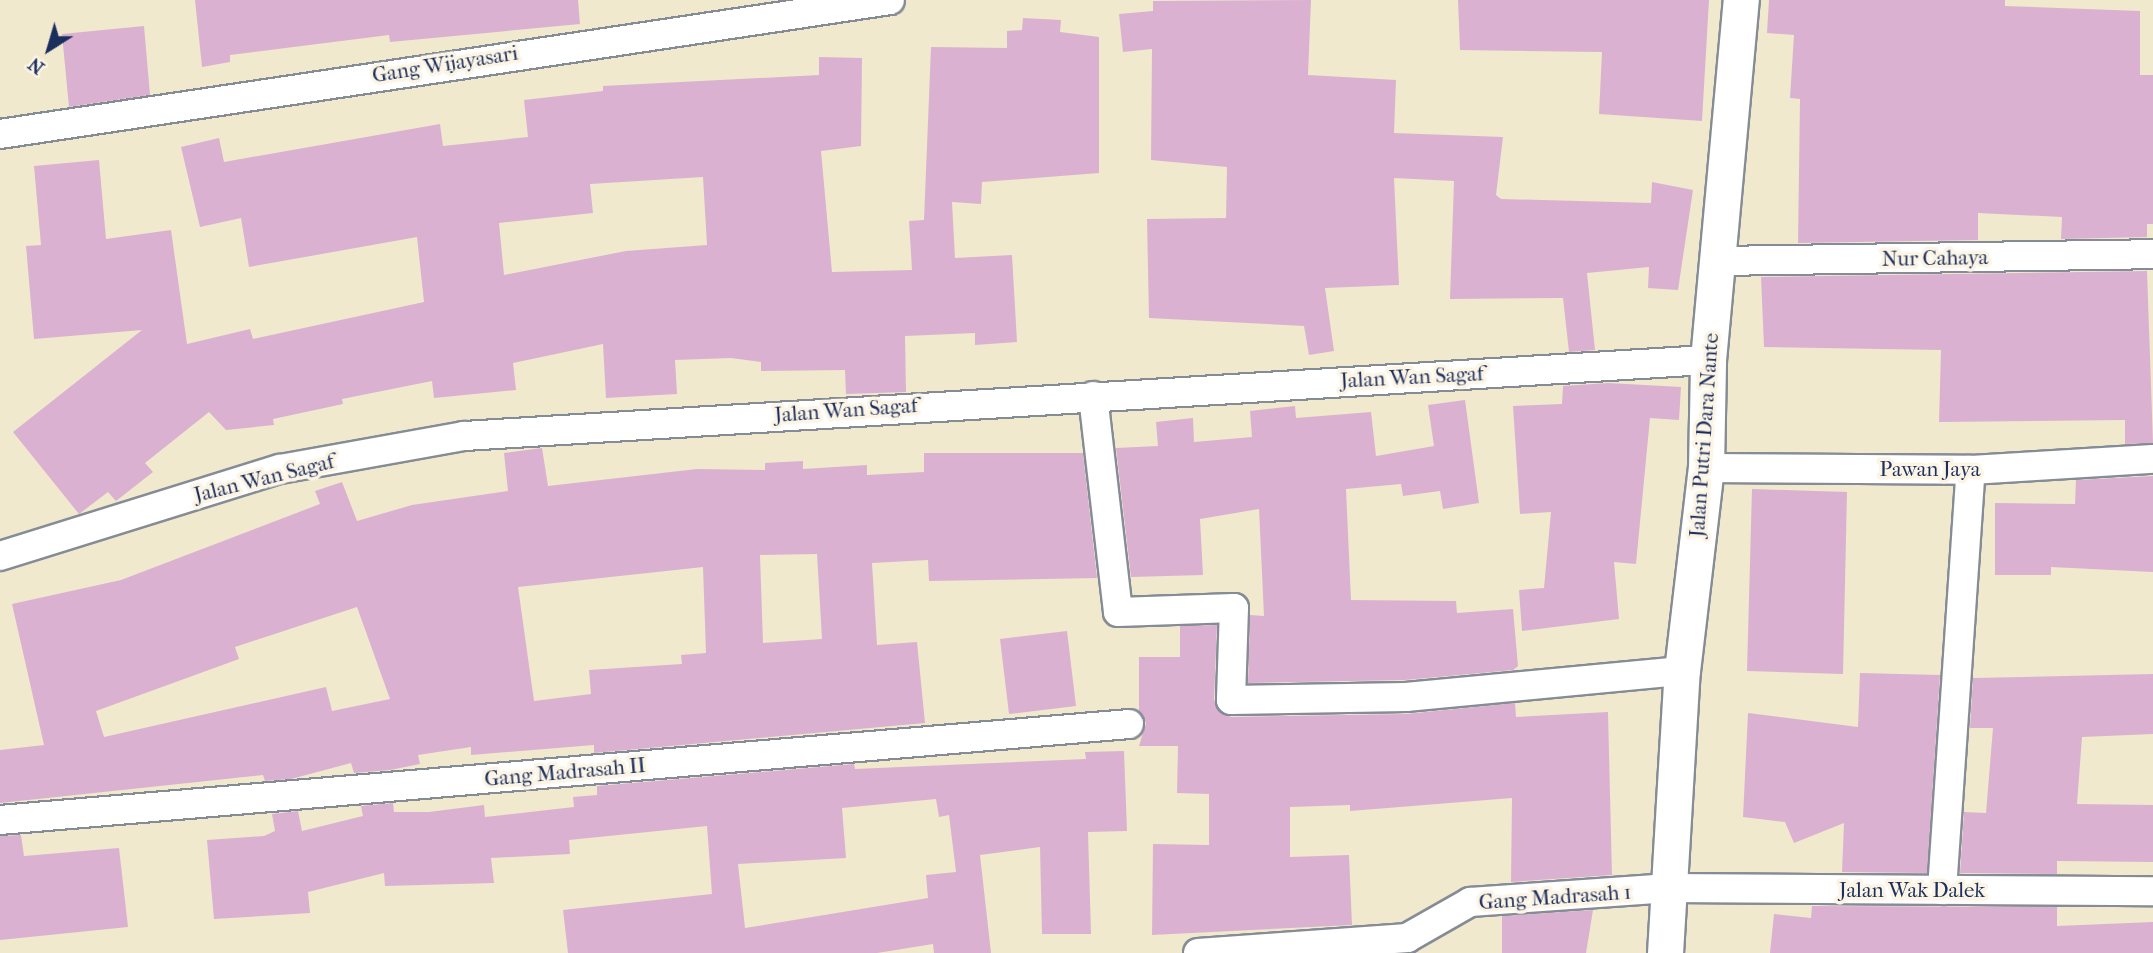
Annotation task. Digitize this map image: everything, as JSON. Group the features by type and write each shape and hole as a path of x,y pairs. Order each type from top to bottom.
{"street":[{"name":"Gang Wijayasari","path":"0,134 890,0"},
{"name":"Jalan Putri Dara Nante","path":"1665,953 1682,671 1706,468 1708,360 1741,0"},
{"name":"Nur Cahaya","path":"1718,261 2153,254"},
{"name":"Jalan Wan Sagaf","path":"0,556 280,469 464,436 1708,360"},
{"path":"1093,396 1118,612 1234,608 1231,700 1406,697 1682,671"},
{"name":"Pawan Jaya","path":"1706,468 1971,470 2153,458"},
{"path":"1942,890 1971,470"},
{"name":"Gang Madrasah II","path":"0,820 1129,724"},
{"name":"Jalan Wak Dalek","path":"1670,888 2153,891"},
{"name":"Gang Madrasah 1","path":"1198,953 1407,938 1470,902 1670,888"}],"building":[{"path":"195,0 578,0 580,24 390,42 389,35 230,55 230,62 202,67"},
{"path":"1311,0 1308,75 1396,80 1394,133 1503,137 1496,195 1501,199 1651,203 1652,182 1693,190 1678,290 1648,288 1649,267 1587,273 1595,350 1569,352 1563,298 1450,299 1454,181 1394,178 1399,285 1325,288 1334,351 1309,355 1304,326 1149,318 1147,219 1226,218 1227,167 1151,160 1152,49 1123,52 1119,14 1153,11 1153,1"},
{"path":"1458,0 1709,0 1702,121 1599,114 1602,52 1460,50"},
{"path":"1769,0 2005,0 2005,6 2140,11 2140,75 2153,75 2153,224 2147,224 2147,237 2061,239 2062,217 1978,213 1978,240 1798,243 1800,99 1790,98 1794,35 1767,33"},
{"path":"1023,18 1061,20 1060,32 1099,37 1099,173 982,182 981,204 952,202 955,258 1012,255 1017,342 975,345 975,333 905,336 906,392 846,394 845,370 761,371 761,362 731,358 675,360 677,394 606,398 603,344 513,363 516,390 434,398 432,381 342,399 343,404 273,419 274,425 226,430 209,412 145,463 153,472 116,501 108,492 79,514 13,432 142,330 34,339 26,246 41,245 34,166 99,160 106,239 171,230 187,344 250,329 253,339 424,302 417,237 249,267 241,218 200,227 181,147 219,138 224,162 440,124 443,146 528,137 524,100 603,91 603,86 819,75 819,57 862,58 861,146 821,151 832,272 912,270 909,221 924,220 931,47 1007,48 1007,31 1022,30","holes":["703,177 707,245 626,251 504,275 499,223 593,213 590,184"]},
{"path":"144,26 150,95 69,107 62,34"},
{"path":"2147,271 2153,443 2125,444 2125,420 1939,422 1941,350 1764,347 1761,277"},
{"path":"1608,383 1681,387 1679,420 1650,418 1636,564 1614,562 1619,619 1522,631 1519,590 1544,588 1551,512 1520,514 1513,406 1562,404 1563,386"},
{"path":"1465,400 1479,503 1443,509 1440,491 1403,496 1401,484 1346,489 1351,600 1456,601 1457,613 1513,609 1518,666 1513,670 1405,680 1248,683 1250,615 1264,616 1259,509 1200,519 1203,575 1131,577 1116,448 1158,446 1156,422 1193,418 1194,442 1252,437 1250,411 1295,406 1296,418 1371,412 1376,456 1434,446 1428,405"},
{"path":"542,448 548,486 697,469 765,470 765,463 803,461 803,469 867,465 867,475 924,472 924,453 1083,453 1097,578 929,581 928,560 872,563 877,645 917,642 925,723 594,753 594,745 471,755 471,747 418,755 420,764 390,770 354,773 351,763 291,779 265,781 263,775 0,803 0,750 44,745 12,604 121,580 320,504 315,491 342,482 357,521 412,505 508,491 504,453","holes":["817,554 822,639 763,643 760,555","703,567 706,653 681,655 682,664 589,670 591,694 534,701 518,587","357,607 390,699 332,711 326,687 104,737 96,711 239,659 235,647"]},
{"path":"2153,476 2153,572 2051,567 2051,575 1995,575 1995,503 2075,504 2076,480"},
{"path":"1752,489 1847,492 1843,674 1747,671"},
{"path":"1217,625 1214,700 1231,717 1406,714 1515,703 1516,717 1608,712 1612,875 1511,882 1512,798 1350,811 1350,805 1290,807 1290,857 1349,855 1352,925 1152,935 1153,844 1209,845 1209,794 1177,793 1178,746 1139,746 1146,723 1139,711 1139,657 1180,657 1180,626"},
{"path":"1067,631 1076,706 1009,714 1000,639"},
{"path":"1860,673 1940,675 1927,873 1842,872 1844,823 1794,843 1785,822 1743,817 1748,713 1858,727"},
{"path":"2153,674 2153,734 2082,737 2077,804 2153,805 2153,862 2057,861 2057,874 1960,873 1964,812 1986,813 1993,728 1970,728 1973,678"},
{"path":"1124,751 1127,831 1088,832 1091,934 1042,934 1040,847 980,855 991,953 934,953 933,944 877,953 568,953 563,910 712,894 707,826 569,840 570,854 491,858 494,883 385,886 384,873 308,892 310,913 214,919 207,840 264,836 275,831 272,814 298,811 302,831 363,816 361,806 393,803 394,812 429,812 484,805 485,817 574,807 573,797 597,795 597,786 854,764 855,769 1086,759 1085,752","holes":["936,799 939,817 949,815 956,872 926,875 928,898 745,928 738,864 846,858 842,808"]},
{"path":"21,835 24,856 119,848 128,927 0,940 0,836"},
{"path":"1812,906 2057,907 2057,926 2153,922 2153,953 1770,953 1774,914 1811,918"},
{"path":"1593,910 1586,953 1502,953 1502,916"}]}
